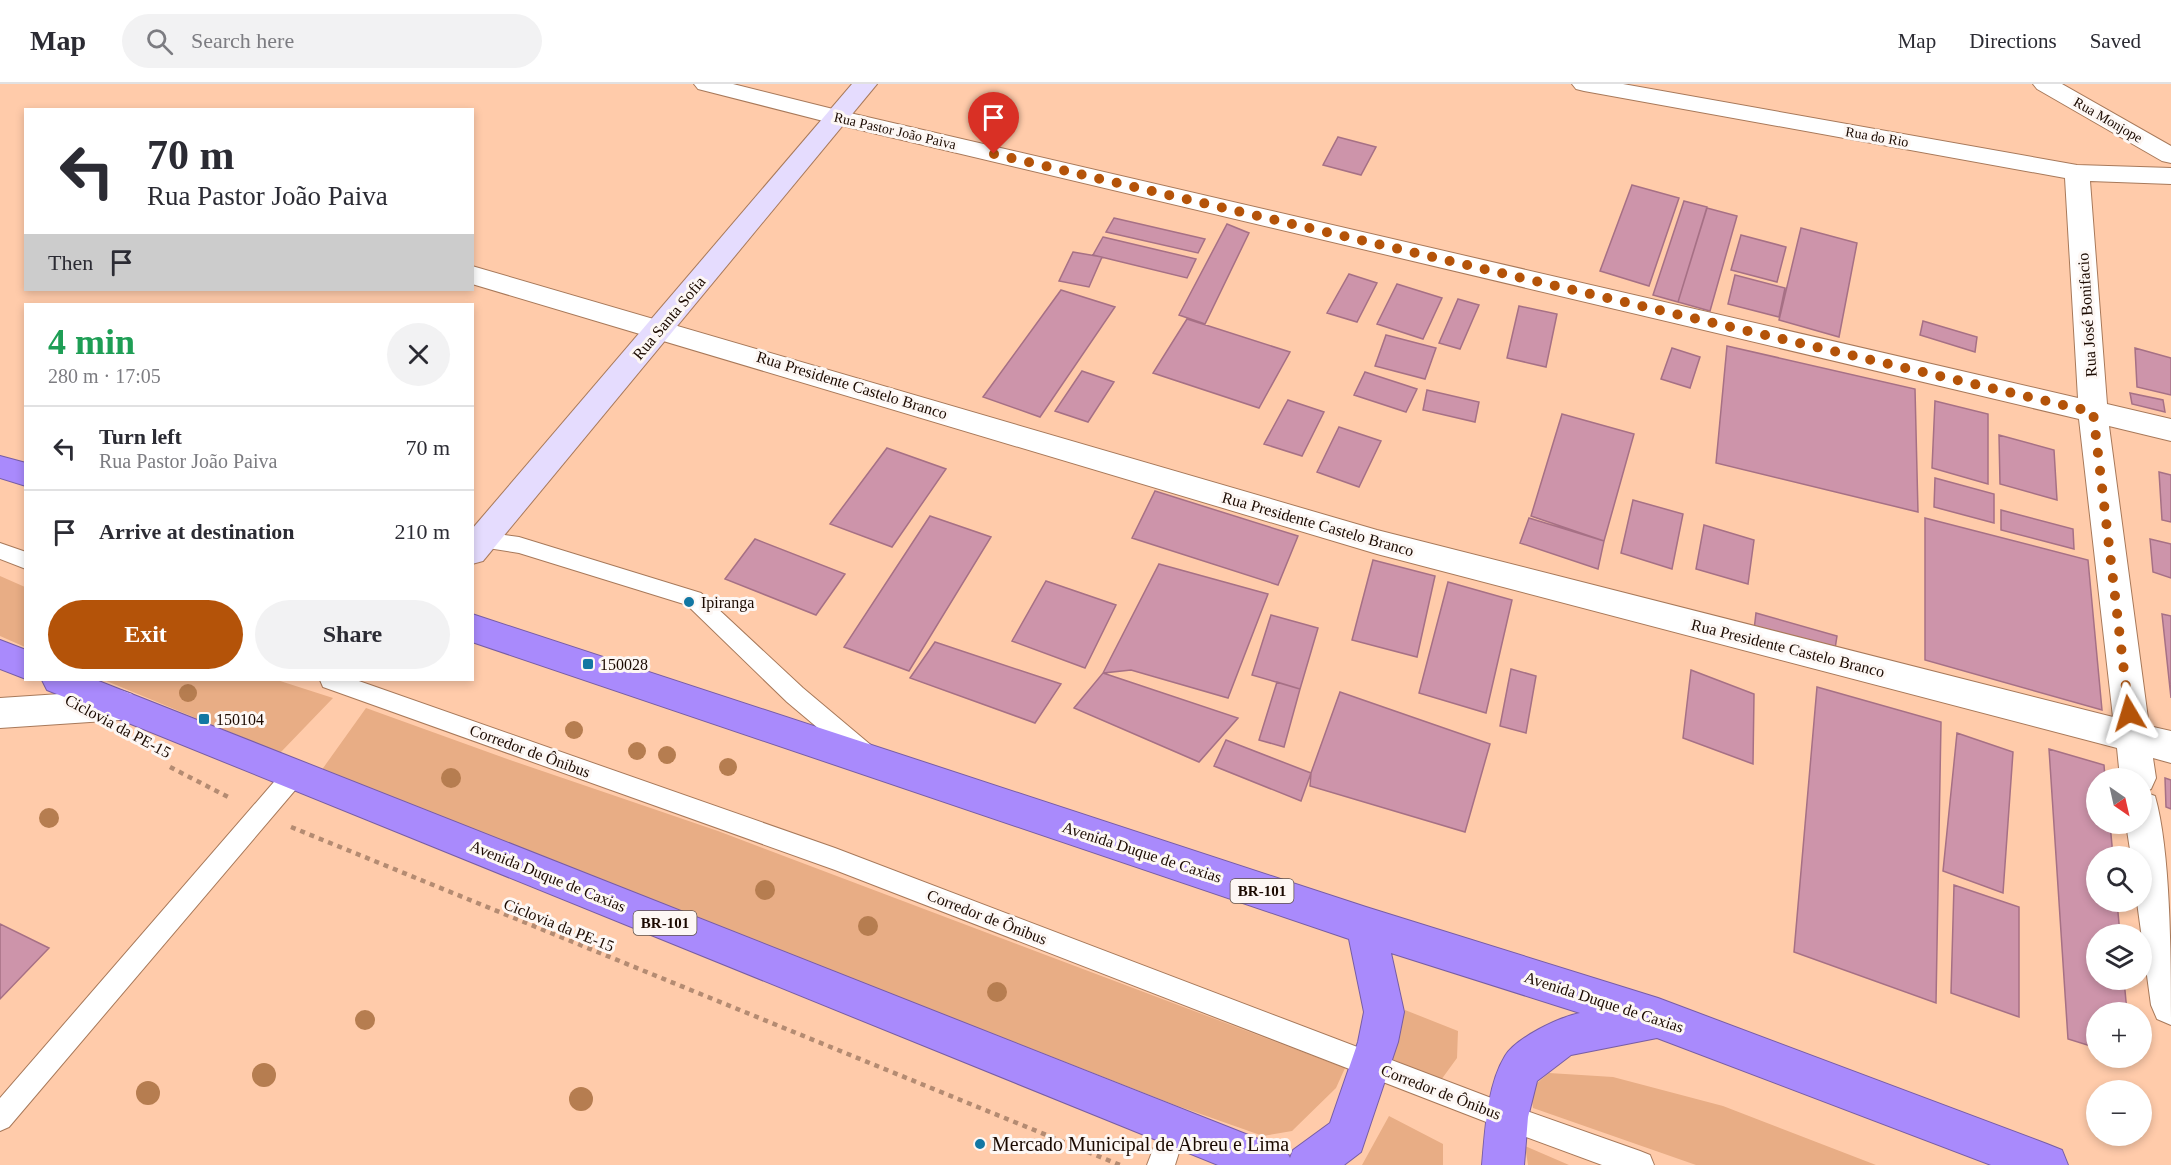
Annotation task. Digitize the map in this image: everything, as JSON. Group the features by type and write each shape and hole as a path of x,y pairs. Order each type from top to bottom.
{"highway":[{"path":"0,466 24,474"},
{"name":"Avenida Duque de Caxias","path":"474,629 1366,926 1658,1018 2047,1165"},
{"path":"0,654 24,664"},
{"name":"Avenida Duque de Caxias","path":"61,681 1271,1165"},
{"path":"1308,1165 1346,1137 1372,1065 1384,1012 1366,926"},
{"path":"1503,1165 1507,1117 1520,1069 1562,1037 1658,1018"}],"street":[{"name":"Rua Pastor João Paiva","path":"706,84 835,117 2171,430"},
{"name":"Rua Santa Sofia","path":"477,546 835,117 866,84"},
{"name":"Rua do Rio","path":"1584,84 2077,173 2171,176"},
{"name":"Rua Monjope","path":"2045,84 2171,156"},
{"name":"Rua José Bonifacio","path":"2077,173 2093,412 2137,768"},
{"name":"Rua Presidente Castelo Branco","path":"474,276 661,328 1377,542 2171,747"},
{"name":"BR-101","path":"0,713 120,705"},
{"path":"2147,834 2164,925 2171,1005"}],"lane":[{"path":"477,546 519,545 694,599 795,694 876,763"},
{"path":"0,551 24,560"},
{"name":"Corredor de Ônibus","path":"334,681 835,859 1507,1117 1640,1165"},
{"path":"0,1118 294,775"},
{"path":"1161,1165 1174,1127"}],"path":[{"name":"Ciclovia da PE-15","path":"165,764 260,814 1120,1165"}],"shaded area":[{"path":"0,576 24,587 24,647 0,636"},
{"path":"106,681 280,681 333,698 280,753"},
{"path":"366,708 718,831 1345,1068 1336,1088 1292,1131 1263,1136 1175,1105 321,771"},
{"path":"1405,1010 1458,1031 1457,1058 1441,1080 1389,1058"},
{"path":"1549,1073 1613,1077 1723,1106 1876,1165 1696,1165 1533,1108 1530,1089"},
{"path":"1389,1116 1443,1144 1443,1165 1362,1165"},
{"path":"1525,1146 1569,1165 1528,1165"}],"building":[{"path":"1338,137 1376,147 1361,175 1323,165"},
{"path":"1632,185 1679,198 1649,286 1600,271"},
{"path":"1684,201 1707,207 1678,302 1653,295"},
{"path":"1707,208 1737,216 1710,311 1678,302"},
{"path":"1114,218 1205,239 1198,253 1106,232"},
{"path":"1227,224 1249,233 1205,324 1179,315"},
{"path":"1801,228 1857,243 1839,337 1779,320"},
{"path":"1741,235 1786,247 1777,282 1731,270"},
{"path":"1103,237 1196,259 1187,278 1093,255"},
{"path":"1073,252 1102,257 1089,287 1059,281"},
{"path":"1349,274 1377,283 1357,322 1327,313"},
{"path":"1735,275 1785,288 1779,317 1728,304"},
{"path":"1397,284 1442,298 1423,339 1377,324"},
{"path":"1061,290 1115,307 1040,417 983,397"},
{"path":"1458,299 1479,305 1460,349 1439,343"},
{"path":"1519,306 1557,314 1546,367 1507,358"},
{"path":"1187,319 1290,352 1259,408 1153,373"},
{"path":"1923,321 1977,337 1975,352 1920,335"},
{"path":"1386,335 1436,348 1425,379 1375,366"},
{"path":"1727,346 1915,389 1918,512 1716,463"},
{"path":"1672,348 1700,357 1690,388 1661,379"},
{"path":"2135,348 2171,358 2171,395 2137,387"},
{"path":"1082,371 1114,382 1088,422 1055,411"},
{"path":"1365,372 1417,389 1406,412 1354,395"},
{"path":"1427,390 1479,402 1475,422 1423,410"},
{"path":"2130,393 2163,400 2165,412 2132,404"},
{"path":"1288,400 1324,412 1302,456 1264,444"},
{"path":"1935,401 1988,414 1988,484 1932,468"},
{"path":"1562,414 1634,434 1604,541 1531,516"},
{"path":"1339,427 1381,441 1359,487 1317,472"},
{"path":"1999,435 2054,450 2057,500 2000,484"},
{"path":"887,448 946,469 892,547 830,524"},
{"path":"2159,472 2171,475 2171,522 2162,520"},
{"path":"1935,478 1994,494 1994,523 1934,507"},
{"path":"1155,491 1298,536 1278,585 1132,538"},
{"path":"1633,500 1683,514 1672,569 1621,553"},
{"path":"2001,510 2073,529 2074,549 2001,530"},
{"path":"930,516 991,537 909,671 844,647"},
{"path":"1529,518 1604,541 1598,569 1520,543"},
{"path":"1925,518 2088,560 2102,710 1925,660"},
{"path":"1704,525 1754,540 1748,584 1696,569"},
{"path":"755,539 845,574 816,615 725,579"},
{"path":"2150,539 2171,544 2171,578 2153,572"},
{"path":"1373,560 1435,576 1417,657 1352,640"},
{"path":"1159,564 1268,594 1228,698 1131,670 1103,673"},
{"path":"1046,581 1116,605 1085,668 1012,641"},
{"path":"1448,582 1512,600 1486,713 1419,693"},
{"path":"1756,613 1837,636 1834,655 1754,630"},
{"path":"2162,614 2171,616 2171,698"},
{"path":"1271,615 1318,628 1300,689 1252,675"},
{"path":"935,642 1061,684 1035,723 910,678"},
{"path":"1511,669 1536,676 1526,733 1500,726"},
{"path":"1691,670 1754,694 1753,764 1683,738"},
{"path":"1103,673 1238,718 1199,762 1074,708"},
{"path":"1277,682 1300,689 1284,747 1259,740"},
{"path":"1817,687 1941,722 1936,1003 1794,952"},
{"path":"1340,692 1490,744 1465,832 1310,786 1311,773"},
{"path":"1957,733 2013,752 2003,893 1943,871"},
{"path":"1226,740 1311,773 1301,801 1214,766"},
{"path":"2049,749 2104,765 2104,768 2086,768 2086,834 2111,834 2112,846 2086,846 2086,912 2118,912 2119,924 2086,924 2086,990 2125,990 2126,1002 2086,1002 2086,1045 2068,1039"},
{"path":"2165,778 2171,780 2171,809 2166,807"},
{"path":"1954,885 2019,907 2019,1017 1951,993"},
{"path":"0,924 49,948 0,999"}],"place":[{"name":"Ipiranga","path":"689,602"},
{"name":"150028","path":"588,664"},
{"name":"150104","path":"204,719"},
{"name":"Mercado Municipal de Abreu e Lima","path":"980,1144"}],"route":[{"path":"994,154 2093,412 2129,713"}]}
